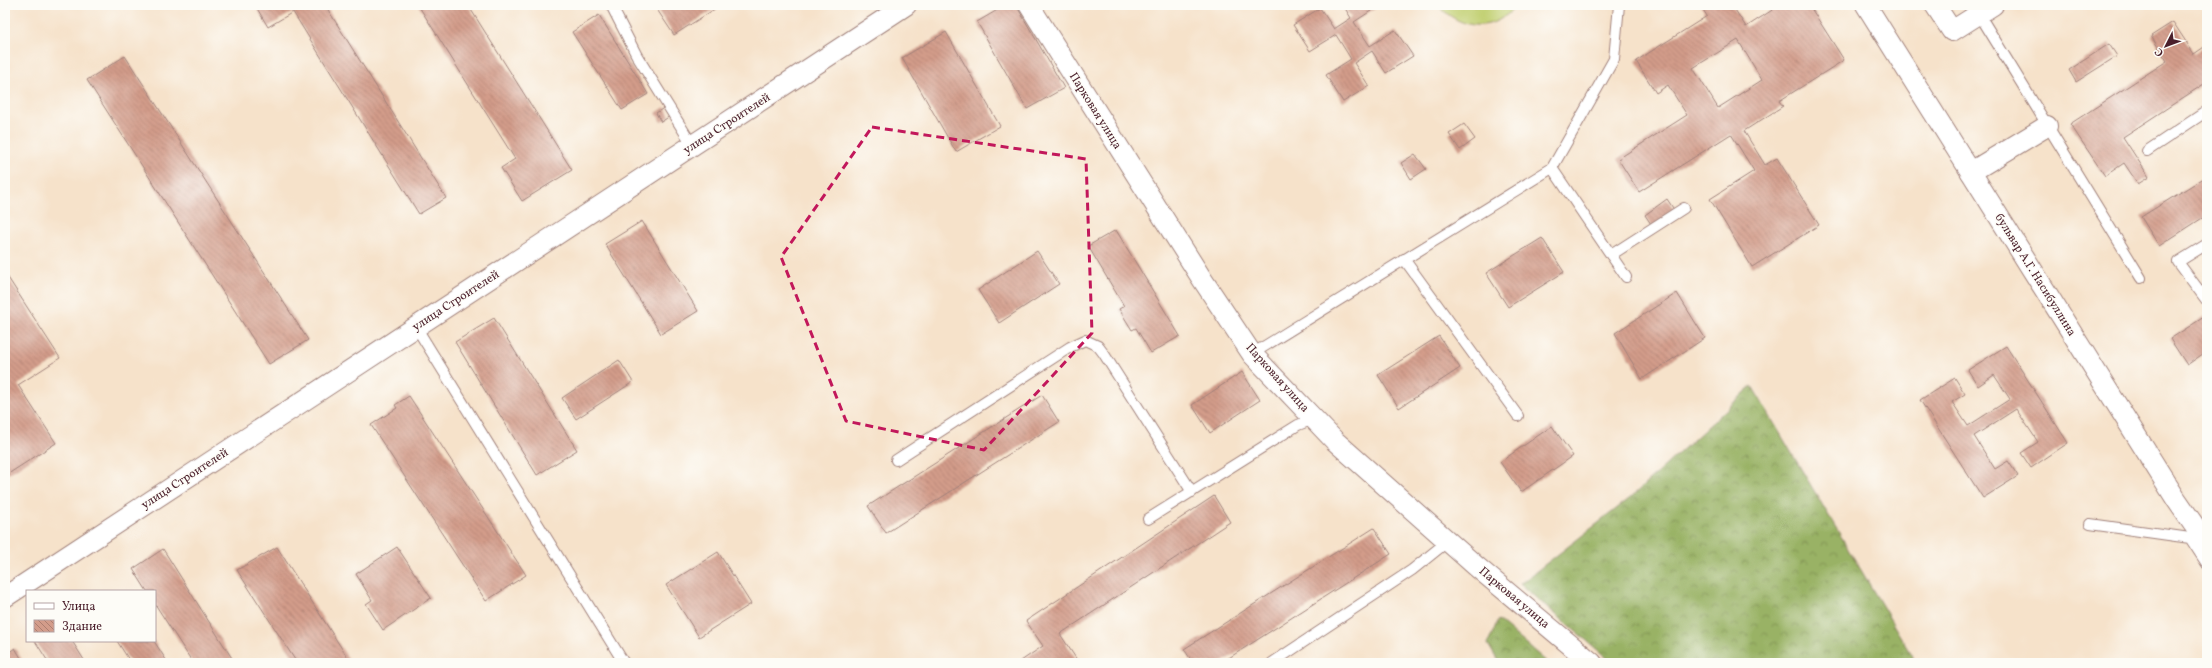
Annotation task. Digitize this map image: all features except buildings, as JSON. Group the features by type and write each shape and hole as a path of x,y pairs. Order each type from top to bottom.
{"street":[{"name":"улица Строителей","path":"6,597 906,5"},
{"name":"Парковая улица","path":"1029,5 1202,279 1252,354 1336,441 1448,541 1592,663"},
{"name":"бульвар А.Г. Насибуллина","path":"1866,5 2171,493 2207,544"},
{"path":"1935,5 1952,31 1986,10"},
{"path":"1971,172 2047,126"}],"lane":[{"path":"612,5 637,56 693,146"},
{"path":"1252,354 1552,168 1614,59 1619,5"},
{"path":"1986,10 2047,126 2141,278"},
{"path":"2147,151 2207,111"},
{"path":"1552,168 1626,277"},
{"path":"1611,255 1684,208"},
{"path":"2207,244 2178,262 2207,301"},
{"path":"1404,259 1518,416"},
{"path":"416,327 624,663"},
{"path":"896,460 1070,347 1085,340 1098,346 1104,354 1192,492"},
{"path":"1148,519 1298,425 1314,419"},
{"path":"2090,524 2190,538 2207,564"},
{"path":"1272,663 1412,570 1448,541"}],"highlighted area":[{"path":"872,127 1086,159 1092,333 984,450 846,421 781,257"}],"green space":[{"path":"1437,5 1517,5 1508,14 1498,20 1488,24 1478,25 1467,24 1457,20"},
{"path":"1752,386 1916,663 1613,663 1520,584 1629,499"},
{"path":"1498,620 1548,663 1499,663 1488,644"}]}
